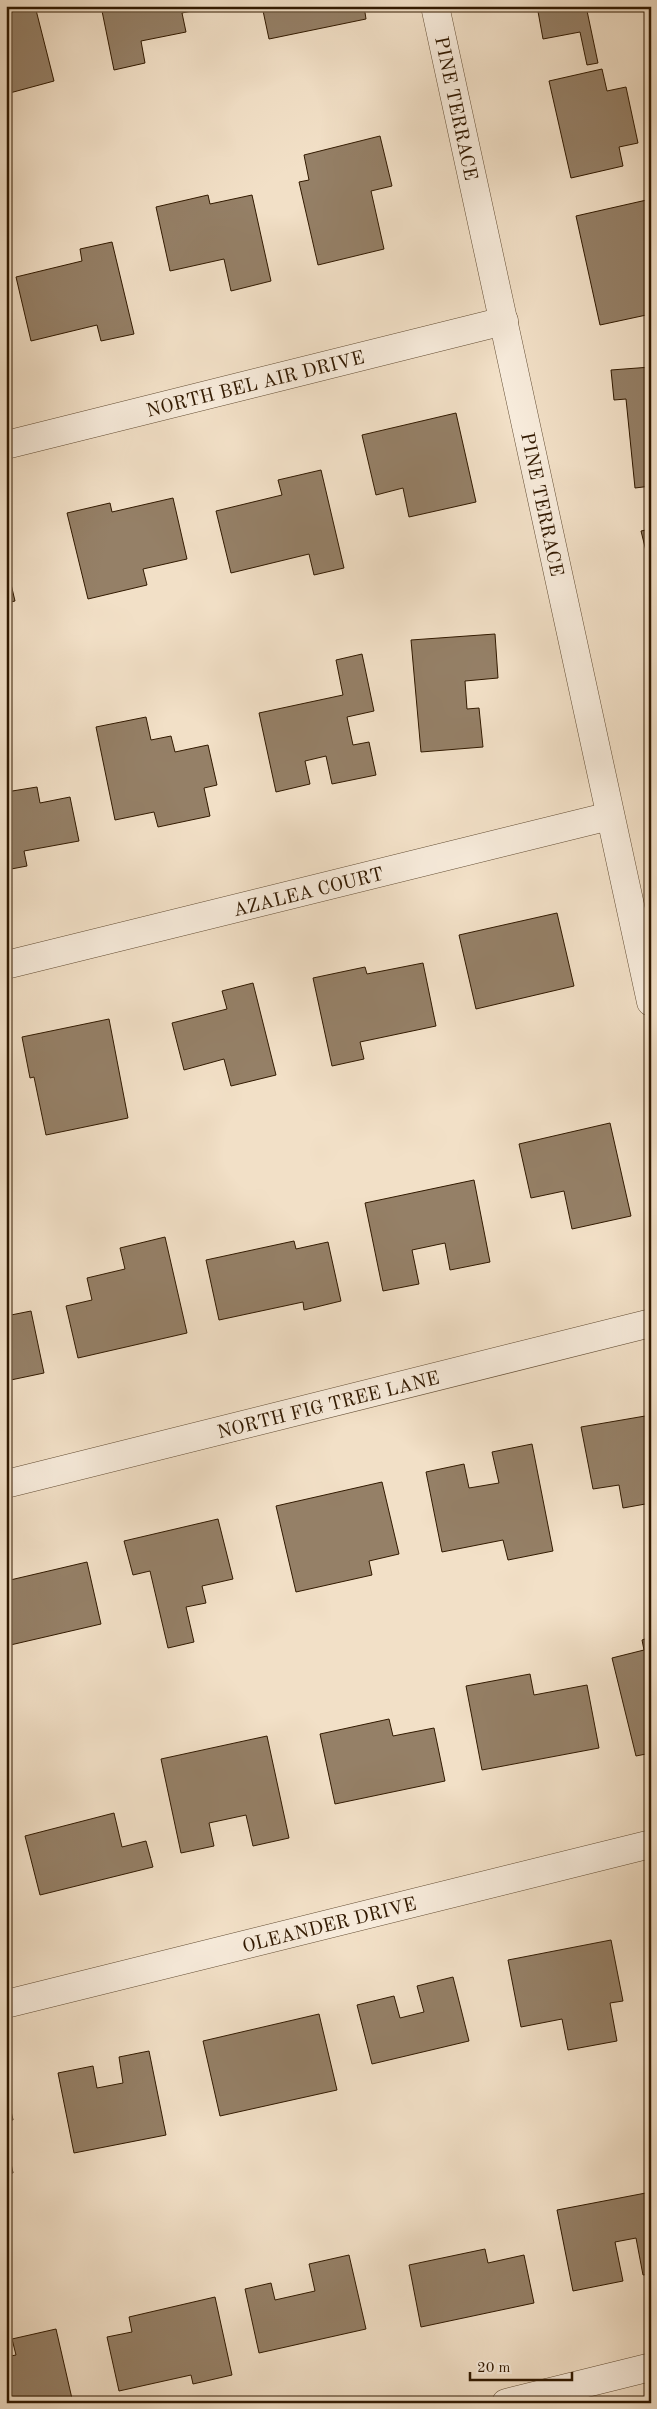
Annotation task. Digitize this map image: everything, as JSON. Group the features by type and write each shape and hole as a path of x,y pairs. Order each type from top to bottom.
{"street":[{"name":"PINE TERRACE","path":"435,6 651,1002"},
{"name":"NORTH BEL AIR DRIVE","path":"6,445 504,321"},
{"name":"AZALEA COURT","path":"6,965 610,816"},
{"name":"NORTH FIG TREE LANE","path":"6,1484 651,1323"},
{"name":"OLEANDER DRIVE","path":"6,2004 651,1844"},
{"path":"506,2403 651,2367"}],"building":[{"path":"6,6 35,6 54,81 6,94"},
{"path":"101,6 215,6 182,13 186,32 141,41 145,63 114,70"},
{"path":"262,6 364,6 366,19 269,39"},
{"path":"537,6 586,6 598,63 587,65 580,32 543,39"},
{"path":"602,69 607,91 626,87 638,143 619,147 623,166 571,178 549,81"},
{"path":"380,136 392,186 371,191 384,249 318,265 299,182 309,180 304,155"},
{"path":"208,195 210,204 252,195 271,281 231,291 224,259 170,271 156,207"},
{"path":"651,199 651,314 600,325 576,216"},
{"path":"112,242 134,334 101,341 97,325 31,341 16,277 82,261 80,249"},
{"path":"651,367 651,486 635,488 626,399 614,400 611,370"},
{"path":"456,413 476,502 409,517 403,488 376,495 362,435"},
{"path":"321,470 344,568 314,575 309,554 231,573 216,511 282,495 278,480"},
{"path":"173,498 187,559 143,569 147,585 88,599 67,513 110,503 112,512"},
{"path":"651,529 651,571 641,531"},
{"path":"6,563 15,601 6,603"},
{"path":"495,634 498,678 465,681 467,709 479,708 483,747 421,752 411,640"},
{"path":"362,654 374,711 347,717 353,745 369,742 376,775 332,784 326,756 305,761 310,784 276,792 259,713 343,695 336,660"},
{"path":"146,717 151,740 171,736 175,752 208,745 217,785 204,788 210,816 158,827 154,812 115,820 96,727"},
{"path":"37,787 40,803 70,797 79,841 24,851 27,866 6,870 6,792"},
{"path":"557,913 574,986 476,1009 459,935"},
{"path":"423,963 436,1026 360,1042 364,1059 332,1066 313,978 365,967 367,974"},
{"path":"253,983 276,1075 231,1086 224,1059 184,1070 172,1023 227,1009 222,991"},
{"path":"109,1019 128,1118 46,1135 34,1077 30,1078 22,1037"},
{"path":"610,1123 631,1216 572,1229 564,1191 531,1198 519,1144"},
{"path":"474,1180 490,1262 450,1270 445,1243 412,1250 419,1284 383,1291 365,1203"},
{"path":"165,1237 187,1333 78,1358 66,1306 92,1300 87,1278 125,1269 120,1248"},
{"path":"294,1241 296,1249 328,1242 341,1301 304,1310 303,1302 219,1320 206,1260"},
{"path":"31,1311 44,1373 6,1381 6,1316"},
{"path":"651,1415 651,1503 623,1508 619,1485 593,1489 581,1427"},
{"path":"532,1444 553,1551 508,1560 503,1540 442,1552 426,1472 464,1464 469,1488 499,1483 492,1452"},
{"path":"382,1482 399,1554 369,1561 372,1575 296,1592 276,1506"},
{"path":"218,1519 233,1579 202,1586 206,1603 186,1607 194,1642 168,1648 150,1571 133,1575 124,1541"},
{"path":"87,1562 101,1624 6,1646 6,1581"},
{"path":"651,1637 651,1753 636,1756 612,1658 644,1650 642,1640"},
{"path":"530,1674 534,1695 587,1685 599,1748 482,1770 466,1686"},
{"path":"389,1719 393,1736 434,1728 445,1781 335,1804 320,1734"},
{"path":"267,1736 289,1838 253,1846 246,1815 209,1823 214,1846 181,1853 161,1759"},
{"path":"114,1813 122,1847 146,1841 153,1867 40,1895 25,1836"},
{"path":"611,1940 623,2001 610,2003 617,2041 568,2050 562,2019 521,2027 508,1960"},
{"path":"453,1977 469,2041 372,2064 357,2005 394,1996 400,2018 424,2012 417,1986"},
{"path":"319,2014 337,2090 220,2116 203,2041"},
{"path":"149,2051 166,2135 74,2153 58,2073 93,2066 97,2088 123,2083 119,2057"},
{"path":"6,2088 13,2120 6,2121"},
{"path":"6,2139 13,2173 6,2174"},
{"path":"651,2192 651,2274 643,2275 636,2238 615,2242 623,2281 573,2291 557,2210"},
{"path":"485,2249 488,2263 524,2255 534,2303 421,2327 409,2265"},
{"path":"349,2255 366,2329 259,2353 245,2289 271,2283 275,2300 315,2291 309,2264"},
{"path":"215,2297 232,2375 193,2384 191,2375 119,2391 107,2337 132,2332 129,2317"},
{"path":"56,2329 73,2403 6,2403 6,2357 16,2355 12,2339"}]}
